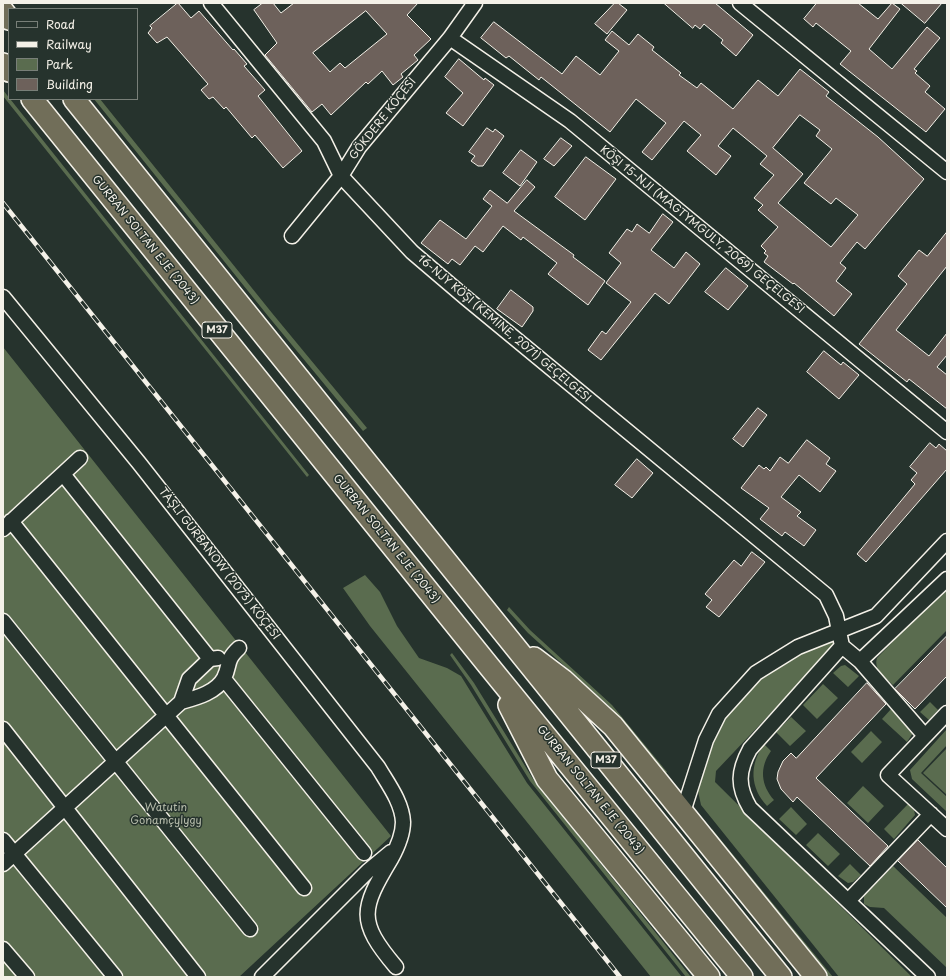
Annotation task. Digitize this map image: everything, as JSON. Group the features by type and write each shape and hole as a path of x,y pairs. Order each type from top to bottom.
{"highway":[{"name":"GURBAN SOLTAN EJE (2043)","path":"33,100 488,665 742,977"},
{"name":"M37","path":"75,100 781,977"},
{"path":"509,640 563,680 613,726 816,977"},
{"path":"488,665 547,779 709,977"}],"street":[{"name":"16-NJY KÖŞI (KEMINE, 2071) GEÇELGESI","path":"211,3 324,141 341,176 412,252 472,304 826,595 836,616 842,646"},
{"name":"GÖKDERE KÖÇESI","path":"292,236 341,176 359,147 450,38 475,3"},
{"path":"740,3 947,172"},
{"name":"KÖŞI 15-NJI (MAGTYMGULY, 2069) GEÇELGESI","path":"450,38 570,121 947,432"},
{"name":"TÄŞLI GURBANOW (2073) KÖÇESI","path":"3,297 139,463 378,767 396,797 402,811 403,824 399,846"},
{"path":"80,458 7,525 166,715 304,888"},
{"path":"63,474 210,659"},
{"path":"683,812 706,740 719,714 756,673 798,647 876,616 947,541"},
{"path":"860,661 947,578"},
{"path":"3,621 250,930"},
{"path":"925,736 860,661 842,646 750,749 743,761 740,779 742,795 750,808 928,977"},
{"path":"3,864 181,702 205,695 224,679 235,652 210,659 189,679 181,702"},
{"path":"224,679 364,853"},
{"path":"947,713 888,775 947,829"},
{"path":"3,729 198,977"},
{"path":"848,901 931,814"},
{"path":"3,840 115,977"},
{"path":"396,967 377,944 370,928 367,910 371,892 399,846"},
{"path":"262,977 368,871 399,846"},
{"path":"3,949 27,977"}],"green space":[{"path":"3,90 8,96 8,100 11,100 309,475 307,477 3,96"},
{"path":"95,100 101,100 272,313 367,428 363,431 268,316"},
{"name":"Watutin Gonamçylygy","path":"3,347 391,836 239,977 3,977"},
{"path":"365,575 380,592 397,626 419,658 447,668 461,676 527,783 682,977 651,977 370,626 343,588"},
{"path":"947,586 947,630 893,685 878,670 876,662 877,658"},
{"path":"509,607 530,630 612,705 667,772 665,774 610,707 528,633 507,610"},
{"path":"827,640 836,640 837,643 716,771 715,782 912,977 839,977 701,805 696,782 709,731 770,668"},
{"path":"452,653 474,683 533,779 691,977 686,977 530,781 471,685 450,655"},
{"path":"845,665 859,676 848,687 833,673 841,666"},
{"path":"823,684 838,698 817,719 803,705"},
{"path":"930,702 938,710 929,720 920,712"},
{"path":"892,708 913,733 907,742 882,719"},
{"path":"791,717 806,731 790,746 776,732"},
{"path":"947,729 947,745 921,773 947,797 947,812 912,779 910,770"},
{"path":"871,731 882,742 862,763 851,752"},
{"path":"764,744 771,751 767,757 763,770 764,782 774,800 767,806 757,792 754,776 756,760"},
{"path":"947,748 947,795 923,773"},
{"path":"863,786 884,806 868,823 847,803"},
{"path":"908,804 914,810 915,815 894,839 884,829"},
{"path":"791,807 807,824 796,835 779,819"},
{"path":"712,829 833,977 828,977 710,831"},
{"path":"818,833 840,854 828,866 806,845"},
{"path":"850,864 861,875 853,882 848,883 838,876"},
{"path":"893,866 947,918 947,968 884,908 870,907 864,904 864,896"}],"building":[{"path":"178,3 191,18 199,11 247,64 244,66 265,90 258,96 302,151 283,168 255,135 252,138 226,107 224,109 213,97 209,99 201,90 208,84 167,37 157,43 148,33 152,28 150,26"},
{"path":"263,3 273,3 281,13 294,3 418,3 407,15 431,39 414,55 418,60 401,74 403,77 393,85 382,71 368,84 366,82 331,115 322,104 312,112 265,55 277,43 254,10","holes":["366,11 387,34 345,68 340,63 330,72 313,53"]},
{"path":"615,3 618,3 627,10 607,34 595,24"},
{"path":"664,3 715,3 753,35 736,56 721,43 723,40 704,24 700,29 695,25 693,28"},
{"path":"817,3 858,3 878,19 892,3 900,9 869,49 892,69 927,27 940,38 914,69 917,71 915,73 930,86 925,92 945,109 926,132 840,64 851,51 816,23 813,27 804,19"},
{"path":"901,3 942,3 925,23"},
{"path":"494,22 562,74 576,56 600,75 619,51 605,40 612,31 629,45 638,34 654,47 652,50 681,73 679,75 697,88 701,83 733,109 758,80 778,96 800,69 829,92 826,96 878,137 924,179 865,249 857,242 840,263 846,268 836,281 852,294 834,316 794,283 793,284 764,262 768,256 764,253 766,251 761,246 778,227 758,210 763,205 754,198 774,175 760,164 767,156 733,128 718,146 731,156 716,175 687,151 701,135 684,121 652,160 642,152 666,123 636,99 610,132 541,77 539,80 509,56 506,58 481,38","holes":["800,115 820,130 816,136 832,149 804,183 831,204 836,198 858,215 831,247 778,203 803,174 773,148"]},
{"path":"459,59 484,80 485,78 494,85 463,126 446,113 463,93 445,77"},
{"path":"487,128 493,132 495,129 504,136 483,166 478,166 471,161 475,156 469,152"},
{"path":"561,138 572,146 554,166 544,159"},
{"path":"521,150 537,162 520,186 503,173"},
{"path":"586,157 616,179 585,220 555,197"},
{"path":"527,180 535,187 514,211 574,255 573,257 605,281 588,305 548,274 557,263 523,237 521,240 503,226 483,252 475,246 460,265 452,259 448,264 421,243 440,220 466,239 492,206 483,199 490,190 507,203"},
{"path":"663,214 673,222 651,250 674,268 686,252 700,264 669,304 655,293 601,360 588,350 602,331 606,334 631,302 606,283 621,263 609,253 627,229 632,232 637,224 649,233"},
{"path":"947,232 947,266 896,330 929,356 947,333 947,355 937,367 947,375 947,409 909,379 907,382 859,344 907,284 898,276 919,250 927,256"},
{"path":"726,268 748,286 728,310 705,292"},
{"path":"511,290 533,307 533,311 522,327 497,309"},
{"path":"824,351 841,365 843,362 859,375 839,399 807,372"},
{"path":"758,408 767,415 743,447 733,439"},
{"path":"807,440 830,458 826,464 836,471 820,492 799,475 781,497 801,512 797,516 816,530 804,546 785,532 782,536 760,519 769,508 741,488 759,465 764,469 766,467 770,471 780,457 788,463"},
{"path":"930,443 936,448 939,444 947,451 947,469 866,562 857,554 915,484 911,480 917,473 910,467"},
{"path":"637,459 653,473 632,498 615,485"},
{"path":"752,552 765,562 719,617 706,607 712,600 705,594 734,560 741,566"},
{"path":"947,636 947,676 915,709 895,689"},
{"path":"867,683 886,704 816,778 888,846 870,866 797,797 793,802 781,789 777,779 778,772 783,761 791,753 796,758"},
{"path":"918,840 947,868 947,908 898,861"}],"railway":[{"path":"3,203 620,977"}]}
